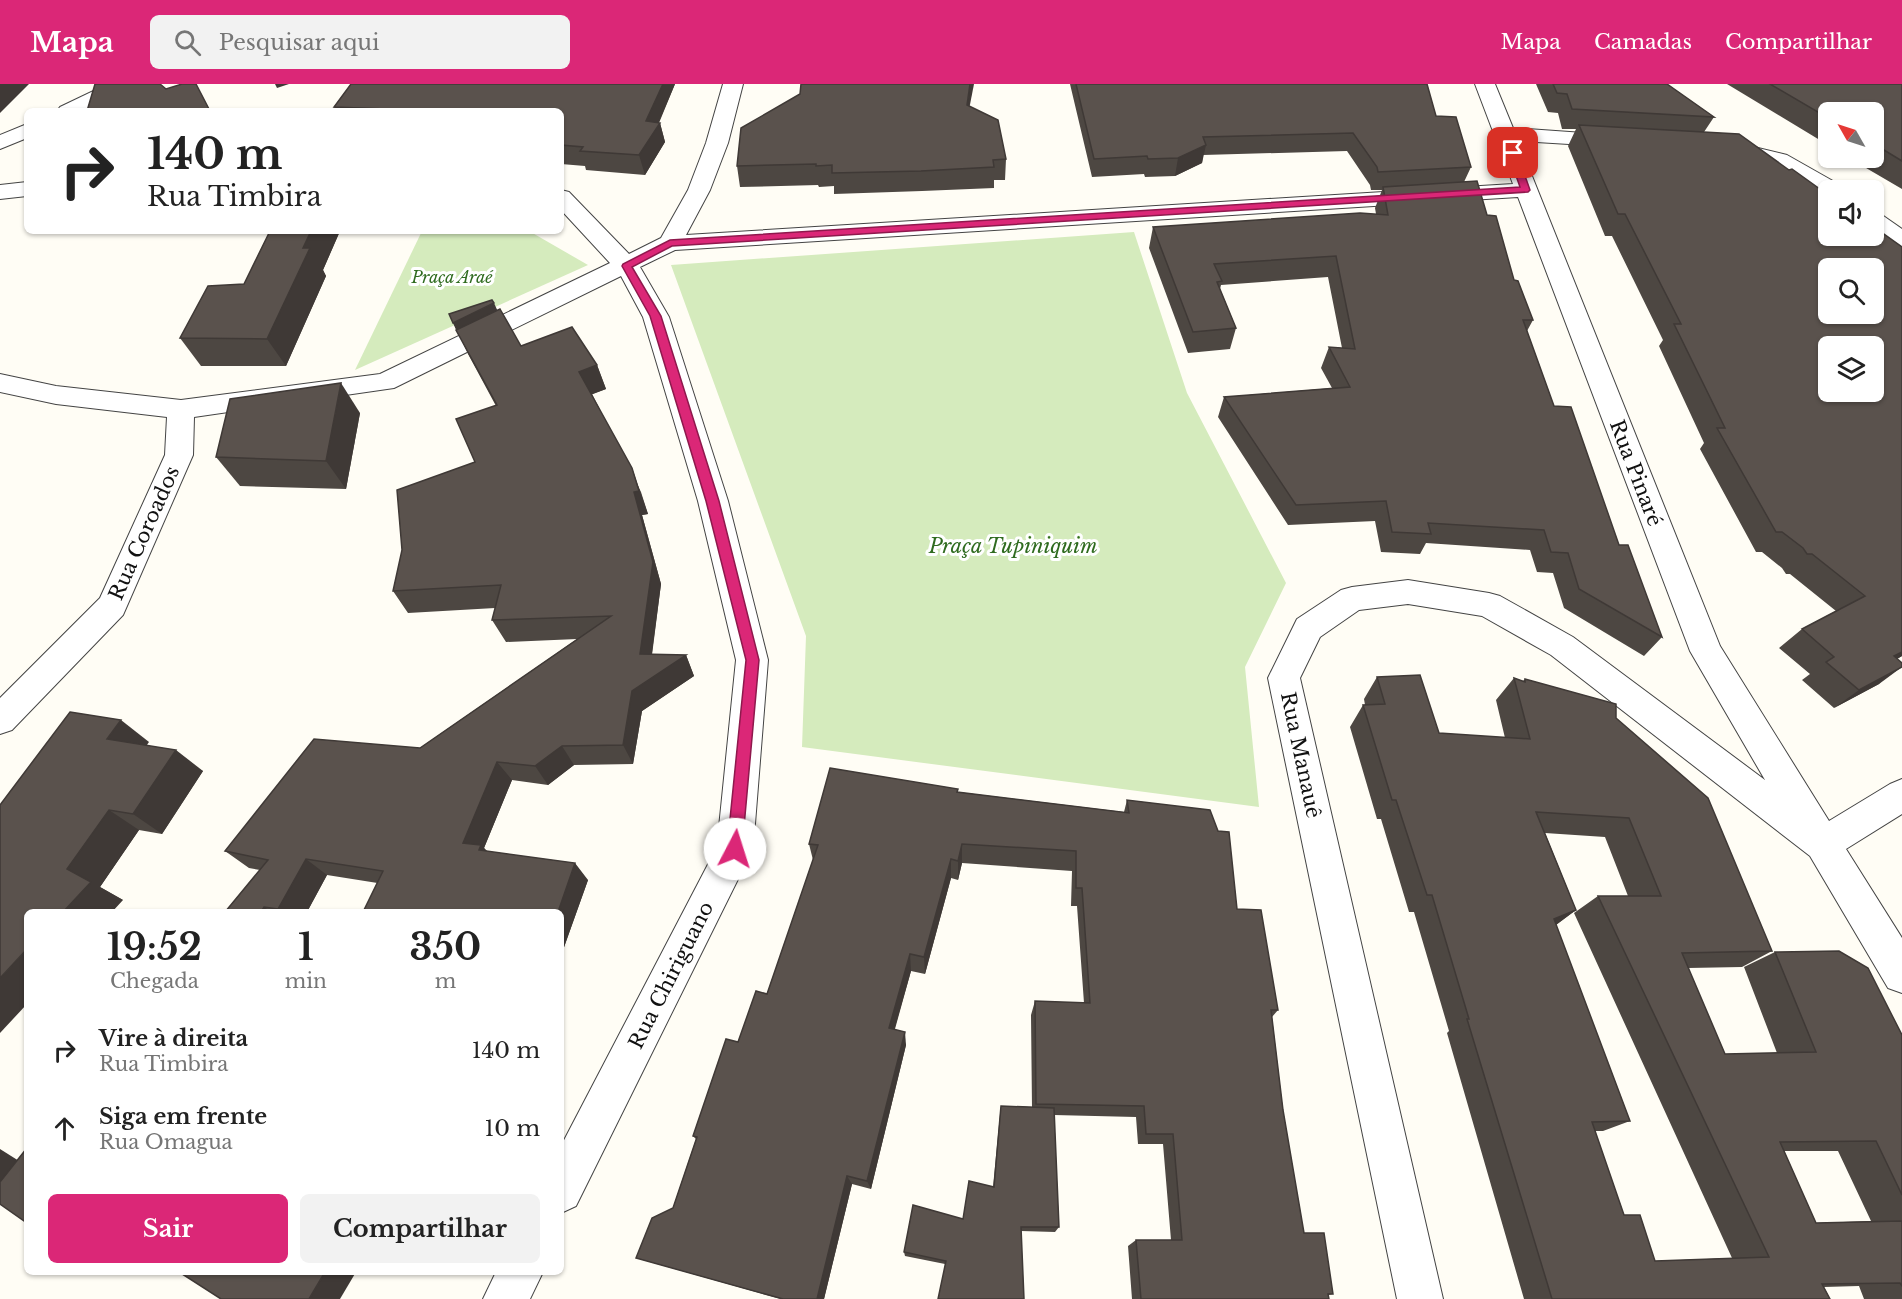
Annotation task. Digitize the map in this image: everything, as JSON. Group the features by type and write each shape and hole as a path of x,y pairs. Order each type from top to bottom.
{"street":[{"path":"73,108 124,84"},
{"path":"670,243 699,190 717,143 733,84"},
{"name":"Rua Pinaré","path":"1485,84 1706,651 1902,974"},
{"path":"0,143 24,131"},
{"path":"1506,134 1634,142"},
{"path":"1703,146 1726,147 1779,160 1818,182"},
{"path":"0,192 24,189"},
{"path":"0,383 56,395 181,409 385,382 627,266 670,243 1525,190"},
{"path":"564,200 627,266"},
{"path":"1884,227 1902,240"},
{"name":"Rua Chiriguano","path":"564,1185 735,849 752,660 712,501 656,316 627,266"},
{"name":"Rua Coroados","path":"0,720 112,606 179,455 181,409"},
{"name":"Rua Manauê","path":"1420,1299 1284,678 1308,628 1352,599 1408,592 1490,605 1562,646 1823,844"},
{"path":"1823,844 1902,795"},
{"path":"506,1299 518,1275"}],"green space":[{"name":"Praça Tupiniquim","path":"1134,232 1187,393 1286,583 1245,667 1259,807 802,747 806,636 671,265"},
{"name":"Praça Araé","path":"421,234 534,234 588,265 355,370"}],"building":[{"path":"95,84 160,84 166,89 182,84 196,84 208,108 88,108"},
{"path":"351,84 663,84 646,121 660,123 639,155 580,151 583,147 564,145 564,108 334,107"},
{"path":"801,84 970,84 967,105 998,120 1006,159 993,160 994,167 921,171 832,173 832,165 737,166 741,128 800,94"},
{"path":"1076,84 1427,84 1436,116 1456,117 1471,167 1378,172 1377,167 1353,133 1203,137 1206,145 1178,158 1148,159 1147,156 1094,159"},
{"path":"1553,84 1667,84 1714,117 1572,109 1567,94 1557,93"},
{"path":"1770,84 1902,84 1902,161 1884,150 1884,102 1818,102 1818,112"},
{"path":"1579,125 1739,134 1818,188 1818,246 1884,246 1884,234 1902,247 1902,652 1894,656 1902,663 1902,667 1859,690 1826,662 1834,657 1802,629 1865,596 1812,554 1807,554 1803,548 1782,532 1776,532 1717,428 1725,428 1674,324 1681,324 1625,214 1618,214"},
{"path":"1477,181 1487,215 1496,216 1514,280 1518,281 1533,320 1523,320 1554,406 1571,407 1619,545 1628,545 1662,637 1579,589 1568,553 1551,552 1544,530 1428,523 1431,534 1392,532 1386,501 1296,505 1224,397 1350,387 1329,347 1355,349 1336,256 1214,264 1222,281 1217,282 1236,328 1193,332 1153,227 1360,213 1388,215 1383,187"},
{"path":"269,234 310,234 303,248 310,248 267,339 180,338 208,286 244,284"},
{"path":"492,300 494,303 453,323 449,314"},
{"path":"500,309 521,346 572,327 597,365 579,372 632,468 639,491 634,492 653,562 640,654 686,655 632,691 623,745 562,746 535,766 497,762 463,843 481,845 479,850 575,863 559,909 364,909 383,871 306,859 278,909 264,907 263,909 227,909 268,860 225,851 314,739 420,748 611,616 492,620 501,585 393,591 402,550 397,490 475,462 456,419 497,405 456,330"},
{"path":"341,383 326,461 216,457 230,399"},
{"path":"1420,675 1439,733 1530,739 1514,678 1616,704 1616,718 1708,798 1772,951 1682,953 1725,1054 1816,1052 1775,952 1839,951 1868,968 1902,1035 1902,1195 1876,1141 1780,1142 1816,1223 1902,1221 1902,1286 1900,1283 1822,1284 1830,1299 1552,1299 1432,895 1427,895 1396,800 1392,800 1363,705 1385,704 1377,677","holes":["1536,812 1629,818 1661,896 1598,896 1769,1257 1655,1261 1640,1215 1624,1215 1592,1122 1630,1121 1554,919 1576,910"]},
{"path":"70,712 121,720 107,739 176,750 133,814 109,810 67,869 91,882 66,909 24,909 24,952 0,978 0,805"},
{"path":"830,768 958,789 957,792 1129,813 1127,800 1210,810 1218,831 1229,832 1237,909 1261,910 1278,1010 1271,1010 1283,1110 1304,1233 1324,1233 1333,1294 1328,1294 1329,1299 1141,1299 1136,1240 1182,1240 1173,1134 1146,1134 1144,1106 1036,1104 1035,1001 1090,1003 1082,888 1076,888 1076,851 962,844 958,861 951,859 924,957 910,954 889,1028 905,1032 867,1181 847,1176 817,1299 783,1299 636,1258 652,1218 673,1208 697,1137 693,1136 726,1039 738,1042 756,991 767,994 818,845 809,844"},
{"path":"1001,1106 1054,1108 1059,1227 1021,1227 1024,1299 938,1299 946,1261 904,1252 913,1205 963,1219 969,1181 994,1187"},
{"path":"24,1152 24,1221 0,1204 0,1182"},
{"path":"184,1275 323,1275 309,1299 221,1299"}],"route":[{"path":"735,849 752,660 712,501 656,316 627,266 670,243 1525,190 1513,153"}]}
